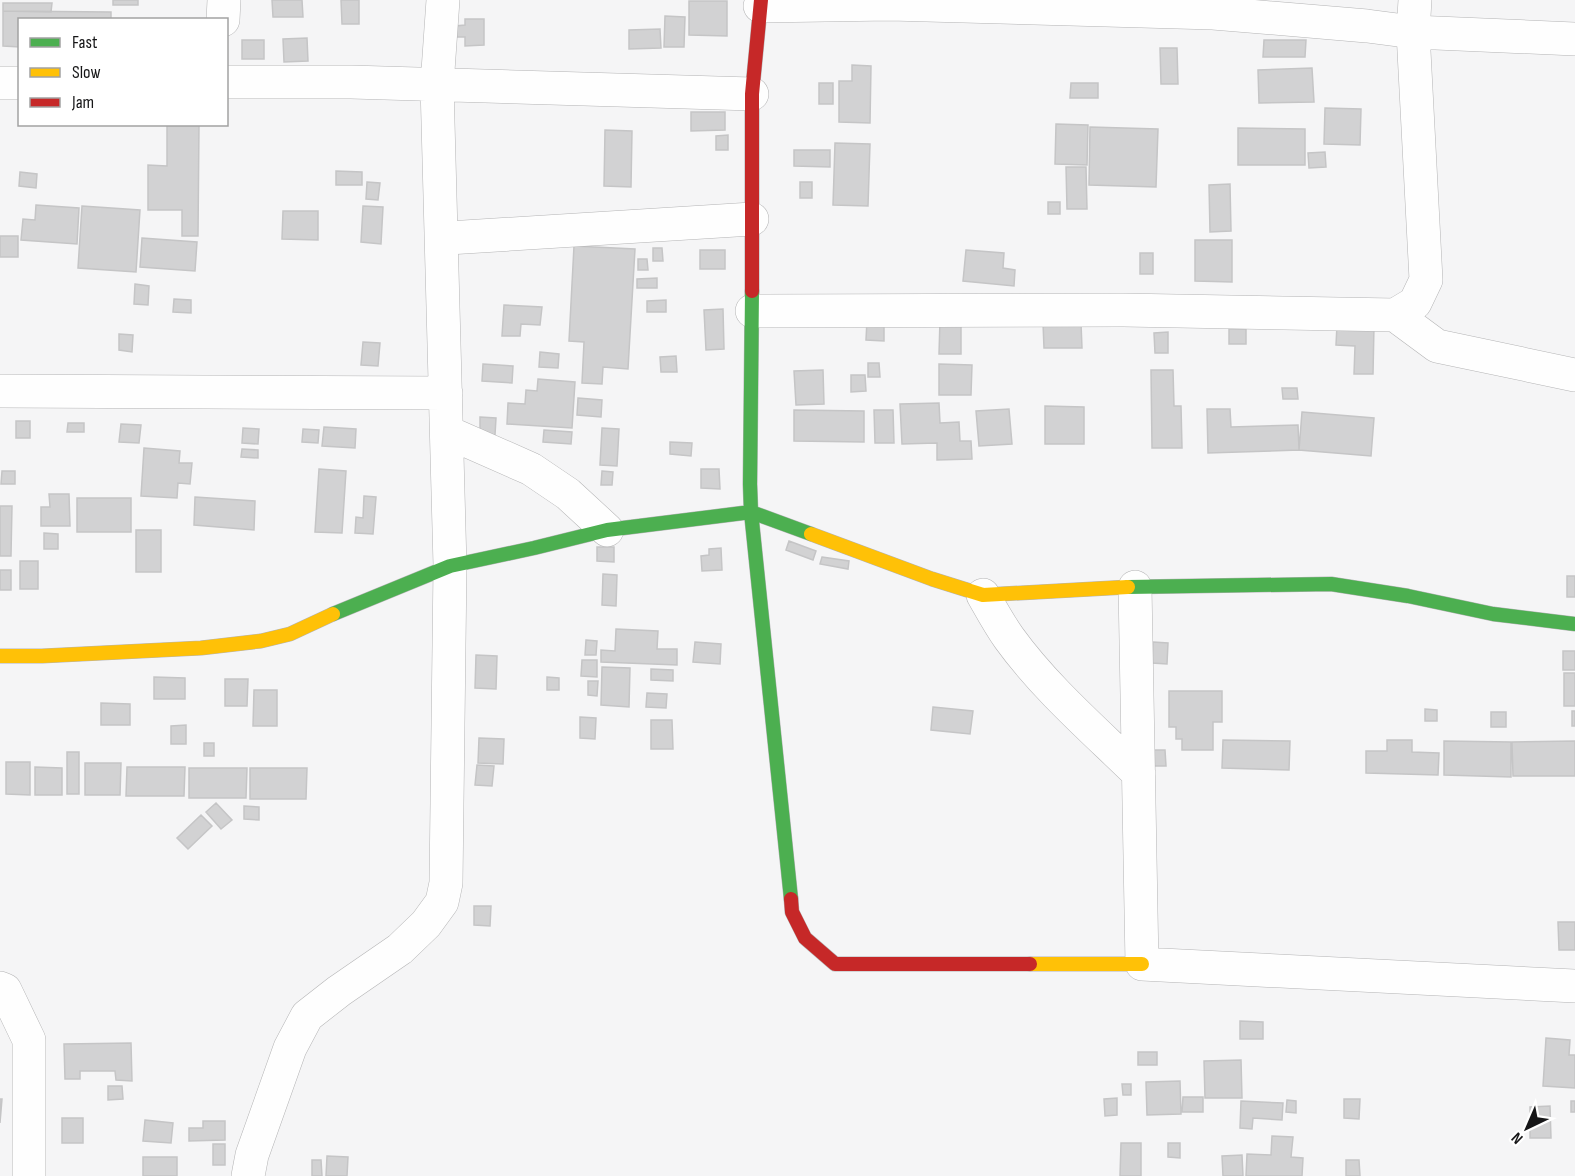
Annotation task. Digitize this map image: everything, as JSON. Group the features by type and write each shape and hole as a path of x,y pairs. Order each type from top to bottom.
{"street":[{"path":"223,18 224,0"},
{"path":"248,1176 252,1155 290,1047 307,1016 400,949 426,924 442,902 446,883 450,566 437,85 443,0"},
{"path":"1575,39 1414,16 760,3 752,94 750,484 792,912 804,938 835,964 1142,964 1575,986"},
{"path":"752,311 1123,310 1395,315 1415,303 1426,280 1414,16"},
{"path":"228,82 351,82 752,94"},
{"path":"0,83 18,83"},
{"path":"448,238 752,219"},
{"path":"1395,315 1437,346 1575,375"},
{"path":"0,391 446,393"},
{"path":"447,432 531,469 568,494 607,530"},
{"path":"0,656 201,648 261,641 290,634 348,607 450,566 607,530 751,512 932,579 983,595 1135,587 1331,584 1408,596 1493,614 1575,624"},
{"path":"1135,587 1142,964"},
{"path":"983,595 1007,636 1020,652 1059,696 1138,774"},
{"path":"0,988 5,990 29,1041 29,1176"}],"building":[{"path":"113,0 138,0 138,5 113,5"},
{"path":"272,0 302,0 303,17 273,17"},
{"path":"341,0 359,0 359,24 342,24"},
{"path":"689,1 727,1 727,36 689,35"},
{"path":"3,3 52,3 51,12 3,11"},
{"path":"3,11 111,12 111,18 18,18 18,47 3,46"},
{"path":"665,16 685,17 684,47 664,47"},
{"path":"465,19 484,19 484,45 465,46 465,37 456,37 455,26 465,25"},
{"path":"660,29 661,48 629,49 629,30"},
{"path":"307,38 308,61 284,62 283,39"},
{"path":"242,40 264,40 264,59 242,59"},
{"path":"1264,40 1306,40 1305,57 1263,57"},
{"path":"1160,48 1177,48 1178,84 1161,84"},
{"path":"852,65 871,66 870,123 839,122 839,81 852,81"},
{"path":"1312,68 1314,102 1259,103 1258,70"},
{"path":"819,83 833,83 833,104 819,104"},
{"path":"1071,83 1098,83 1098,98 1070,98"},
{"path":"1325,108 1361,109 1360,145 1324,144"},
{"path":"691,112 725,112 725,130 691,131"},
{"path":"1056,124 1088,125 1087,165 1055,164"},
{"path":"167,126 199,126 198,236 182,236 182,210 148,210 148,165 167,166"},
{"path":"1090,127 1158,129 1156,187 1089,185"},
{"path":"1238,128 1305,129 1305,165 1238,165"},
{"path":"605,130 632,131 631,187 604,186"},
{"path":"728,135 728,150 716,150 716,136"},
{"path":"835,143 870,144 868,206 833,205"},
{"path":"794,150 830,150 830,167 794,166"},
{"path":"1325,152 1326,167 1309,168 1308,153"},
{"path":"1066,167 1086,167 1087,209 1067,209"},
{"path":"336,171 362,172 362,185 336,185"},
{"path":"20,172 37,174 36,188 19,186"},
{"path":"367,182 380,183 378,200 366,199"},
{"path":"800,182 812,182 812,198 800,198"},
{"path":"1230,184 1231,231 1210,232 1209,185"},
{"path":"1048,202 1060,202 1060,214 1048,214"},
{"path":"36,205 79,208 77,244 21,240 23,219 35,220"},
{"path":"82,206 140,210 136,272 78,268"},
{"path":"363,206 383,207 381,244 361,242"},
{"path":"283,211 318,211 318,240 282,239"},
{"path":"0,236 18,236 18,257 0,257"},
{"path":"142,238 197,242 195,271 140,267"},
{"path":"1195,240 1232,240 1232,282 1195,281"},
{"path":"574,246 635,249 628,369 603,367 602,384 582,383 584,342 569,341"},
{"path":"653,248 662,248 663,261 653,261"},
{"path":"700,250 725,250 725,269 700,269"},
{"path":"966,250 1004,253 1003,268 1015,270 1014,286 963,281"},
{"path":"1140,253 1153,253 1153,274 1140,274"},
{"path":"638,259 647,259 648,270 638,270"},
{"path":"657,278 657,288 637,288 637,279"},
{"path":"135,284 149,286 148,305 134,304"},
{"path":"174,299 191,300 191,313 173,312"},
{"path":"666,300 666,312 647,312 647,301"},
{"path":"504,305 542,307 540,325 521,324 520,336 502,336"},
{"path":"723,309 724,349 706,350 704,310"},
{"path":"867,320 884,321 884,341 866,340"},
{"path":"940,320 961,320 961,354 939,354"},
{"path":"1043,323 1081,323 1082,348 1044,348"},
{"path":"1337,325 1374,326 1373,374 1354,374 1355,346 1336,345"},
{"path":"1229,329 1246,329 1246,344 1229,344"},
{"path":"1168,332 1168,353 1155,353 1154,333"},
{"path":"119,334 133,335 132,352 119,350"},
{"path":"363,342 380,343 378,366 361,365"},
{"path":"540,352 559,354 558,368 539,367"},
{"path":"676,356 677,372 661,372 660,357"},
{"path":"868,363 879,363 880,377 868,377"},
{"path":"483,364 513,366 512,383 482,381"},
{"path":"939,364 972,365 971,395 939,395"},
{"path":"823,370 824,404 796,405 794,371"},
{"path":"1151,370 1173,370 1174,406 1181,406 1182,448 1152,448"},
{"path":"851,375 865,375 866,391 851,392"},
{"path":"538,379 575,382 572,428 507,424 508,403 525,404 526,390 537,391"},
{"path":"1282,388 1297,388 1298,399 1283,399"},
{"path":"578,398 602,400 601,417 577,415"},
{"path":"939,403 940,423 959,422 960,441 971,441 972,459 937,460 937,443 902,444 900,404"},
{"path":"1045,406 1084,407 1084,444 1045,444"},
{"path":"1009,409 1012,444 979,446 976,411"},
{"path":"1207,409 1230,409 1231,427 1298,425 1299,450 1208,453"},
{"path":"794,410 864,411 864,442 794,441"},
{"path":"874,410 893,410 894,443 875,443"},
{"path":"1302,412 1374,418 1371,456 1299,450"},
{"path":"480,417 496,418 495,435 480,434"},
{"path":"16,421 30,421 30,438 16,438"},
{"path":"68,423 84,423 84,432 67,432"},
{"path":"121,424 141,425 139,443 119,442"},
{"path":"324,427 356,429 355,448 322,446"},
{"path":"243,428 259,429 258,444 242,443"},
{"path":"602,428 619,429 617,466 600,465"},
{"path":"303,429 319,430 318,443 302,442"},
{"path":"544,430 572,432 571,444 543,442"},
{"path":"670,442 692,443 691,456 670,454"},
{"path":"144,448 180,451 179,463 192,463 190,484 178,483 177,498 141,496"},
{"path":"242,449 258,450 258,458 241,457"},
{"path":"319,469 346,471 342,533 315,532"},
{"path":"701,469 719,469 720,489 701,488"},
{"path":"2,471 15,471 15,484 1,484"},
{"path":"602,471 613,472 612,485 601,485"},
{"path":"49,494 69,494 70,526 41,526 41,507 50,507"},
{"path":"364,496 376,497 373,534 355,533 356,517 363,518"},
{"path":"195,497 255,501 254,530 194,525"},
{"path":"77,498 131,498 131,532 77,532"},
{"path":"0,506 12,506 11,556 0,556"},
{"path":"136,530 161,530 161,572 136,572"},
{"path":"44,533 58,534 58,549 44,549"},
{"path":"789,541 816,551 813,560 786,550"},
{"path":"597,547 614,547 614,562 597,561"},
{"path":"721,548 722,570 702,571 701,556 709,555 709,549"},
{"path":"822,557 849,561 848,569 820,564"},
{"path":"20,561 38,561 38,589 20,589"},
{"path":"0,570 11,570 11,590 0,590"},
{"path":"603,574 617,575 616,606 602,605"},
{"path":"1567,576 1575,576 1575,597 1567,597"},
{"path":"616,629 658,631 657,649 677,649 677,665 601,662 601,650 615,651"},
{"path":"586,640 597,641 596,655 585,655"},
{"path":"695,642 721,644 720,664 693,662"},
{"path":"1153,642 1168,643 1167,664 1152,663"},
{"path":"1563,651 1575,651 1575,670 1563,670"},
{"path":"476,655 497,656 496,689 475,688"},
{"path":"582,660 597,660 597,677 581,676"},
{"path":"602,667 630,668 629,707 601,705"},
{"path":"651,669 673,670 673,681 651,680"},
{"path":"1564,673 1575,673 1575,706 1564,706"},
{"path":"154,677 185,678 185,699 154,699"},
{"path":"547,677 559,678 559,690 547,690"},
{"path":"225,679 248,679 247,706 225,706"},
{"path":"588,681 598,681 597,696 588,695"},
{"path":"254,690 277,690 277,726 253,726"},
{"path":"1169,691 1222,691 1222,722 1213,722 1213,750 1182,750 1182,739 1176,739 1176,727 1169,727"},
{"path":"647,693 667,694 666,708 646,707"},
{"path":"101,703 130,704 130,725 101,725"},
{"path":"933,707 973,711 970,734 931,730"},
{"path":"1425,709 1437,710 1437,721 1425,721"},
{"path":"1572,711 1575,711 1575,726 1572,726"},
{"path":"1491,712 1506,712 1506,727 1491,727"},
{"path":"580,717 596,718 595,739 580,738"},
{"path":"651,720 672,720 673,749 651,749"},
{"path":"186,725 186,744 171,744 171,726"},
{"path":"479,738 504,739 503,764 478,763"},
{"path":"1223,740 1290,741 1289,770 1222,768"},
{"path":"1387,740 1412,740 1412,752 1439,753 1438,775 1366,773 1366,751 1387,751"},
{"path":"1444,741 1511,742 1511,777 1444,775"},
{"path":"1575,741 1575,776 1513,776 1512,742"},
{"path":"204,743 214,743 214,756 204,756"},
{"path":"1148,750 1165,750 1166,766 1149,766"},
{"path":"67,752 79,752 79,794 67,794"},
{"path":"6,762 30,762 30,795 6,794"},
{"path":"85,763 121,763 120,795 85,795"},
{"path":"477,765 494,766 492,786 475,785"},
{"path":"35,767 62,768 62,795 35,795"},
{"path":"127,767 185,767 184,796 126,796"},
{"path":"189,768 247,768 246,798 189,798"},
{"path":"250,768 307,768 306,799 250,799"},
{"path":"216,803 232,820 221,829 206,812"},
{"path":"244,806 259,807 259,820 244,819"},
{"path":"201,815 212,826 188,849 177,838"},
{"path":"474,906 491,906 490,926 474,925"},
{"path":"1558,922 1575,922 1575,950 1559,950"},
{"path":"1240,1021 1263,1022 1263,1039 1240,1039"},
{"path":"1546,1038 1570,1040 1569,1055 1575,1055 1575,1088 1543,1086"},
{"path":"131,1043 132,1081 116,1080 115,1071 80,1071 80,1079 65,1079 64,1044"},
{"path":"1138,1052 1157,1052 1157,1065 1138,1065"},
{"path":"1241,1060 1242,1098 1205,1098 1204,1061"},
{"path":"1180,1081 1181,1114 1147,1115 1146,1082"},
{"path":"1122,1084 1131,1084 1131,1095 1123,1095"},
{"path":"108,1086 122,1086 123,1099 108,1100"},
{"path":"1183,1097 1203,1097 1203,1112 1182,1112"},
{"path":"1117,1098 1117,1115 1105,1116 1104,1099"},
{"path":"0,1099 2,1099 0,1123"},
{"path":"1344,1099 1360,1099 1359,1119 1344,1118"},
{"path":"1287,1100 1296,1101 1296,1113 1286,1112"},
{"path":"1241,1101 1283,1103 1282,1120 1253,1118 1252,1129 1240,1128"},
{"path":"1571,1101 1575,1101 1575,1112 1571,1112"},
{"path":"1550,1106 1551,1138 1530,1138 1530,1107"},
{"path":"62,1118 83,1118 83,1143 62,1143"},
{"path":"145,1120 173,1123 171,1143 143,1141"},
{"path":"203,1121 225,1121 225,1140 189,1141 189,1128 203,1128"},
{"path":"1272,1136 1293,1137 1291,1157 1303,1158 1302,1176 1246,1176 1247,1154 1271,1155"},
{"path":"1121,1143 1141,1143 1141,1176 1120,1176"},
{"path":"1168,1143 1180,1143 1180,1158 1168,1157"},
{"path":"213,1144 225,1144 225,1165 213,1165"},
{"path":"1242,1155 1243,1176 1223,1176 1222,1156"},
{"path":"327,1156 348,1157 347,1176 326,1176"},
{"path":"143,1157 177,1157 177,1176 143,1176"},
{"path":"312,1160 321,1160 322,1176 312,1176"},
{"path":"1346,1160 1359,1160 1360,1176 1346,1176"}],"traffic: fast":[{"path":"752,291 751,512 791,899"},
{"path":"333,614 450,566 607,530 751,512 811,534"},
{"path":"1128,587 1331,584 1408,596 1493,614 1575,624"}],"traffic: slow":[{"path":"811,534 932,579 983,595 1128,587"},
{"path":"0,656 201,648 261,641 290,634 333,614"},
{"path":"1030,964 1142,964"}],"traffic: jam":[{"path":"752,291 752,94 761,0"},
{"path":"791,899 792,912 805,938 835,964 1030,964"}]}
